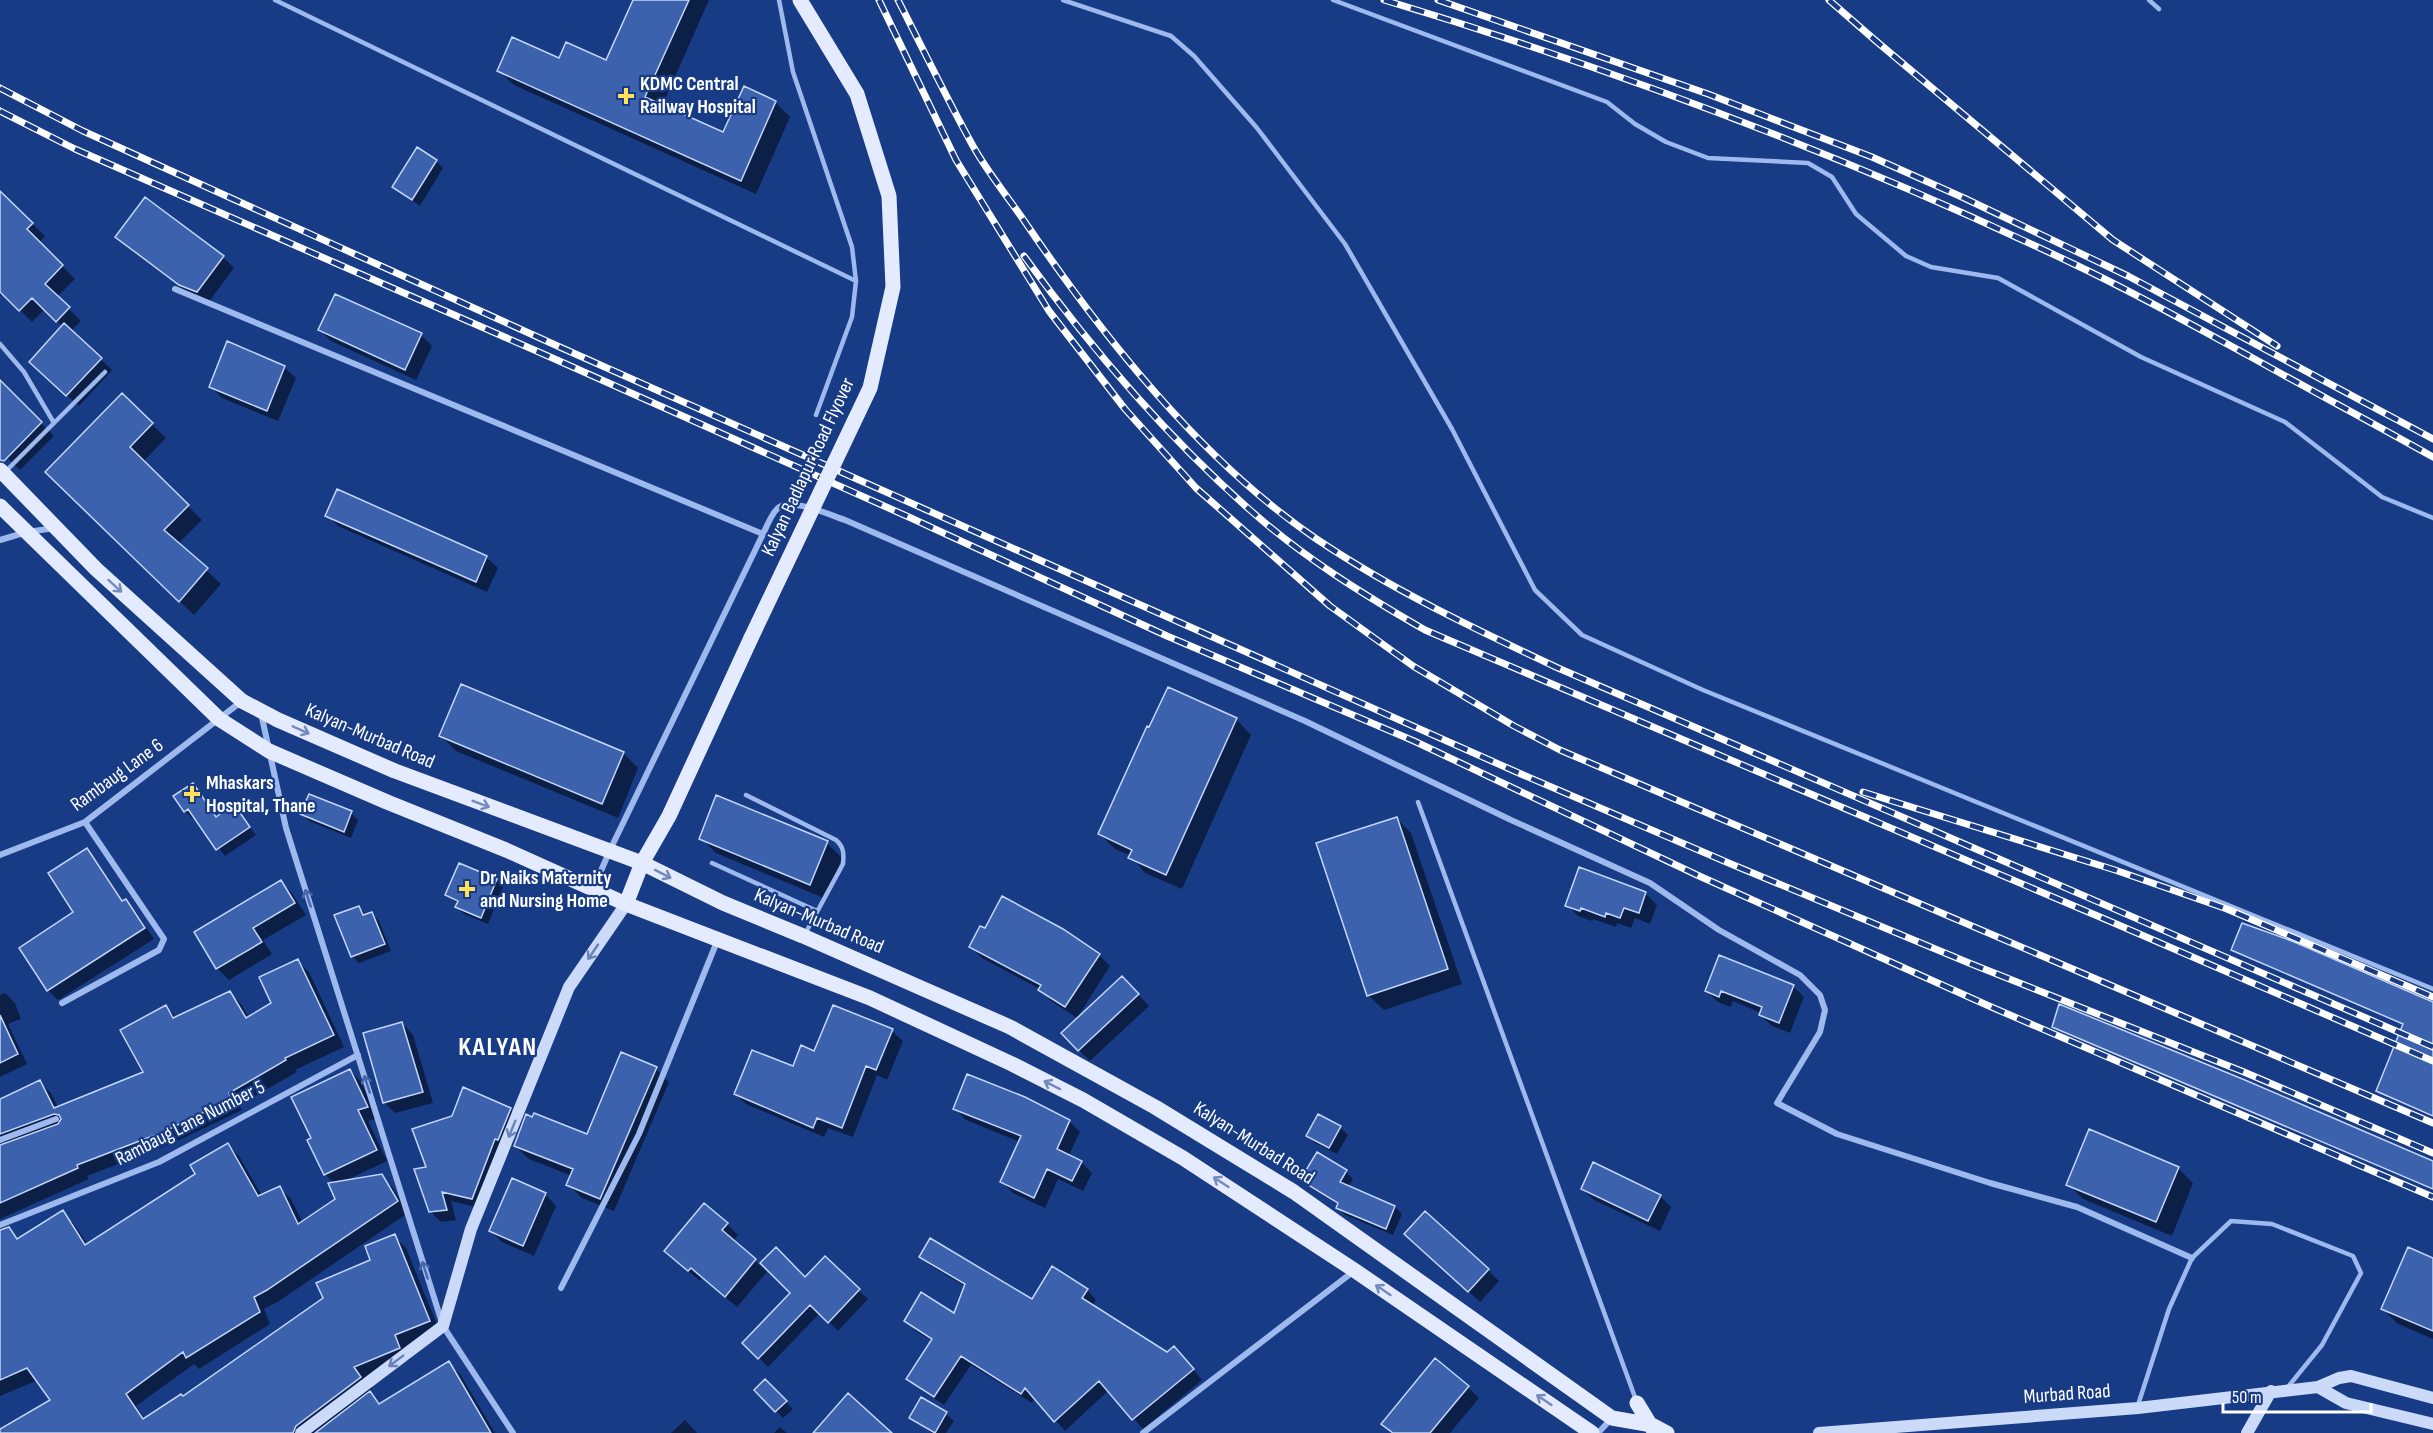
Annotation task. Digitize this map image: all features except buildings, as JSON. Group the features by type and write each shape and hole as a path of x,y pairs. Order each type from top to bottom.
{"main road":[{"name":"Kalyan Badlapur Road Flyover","path":"626,904 642,863 669,816 870,388 893,287 889,196 857,94 800,0"},
{"name":"Kalyan-Murbad Road","path":"2,472 96,568 242,701 395,771 642,863 723,903 1010,1027 1155,1107 1294,1192 1612,1418 1631,1427 1654,1429 1667,1433"},
{"path":"0,506 219,719 269,751 626,904 870,998 1063,1090 1183,1158 1354,1270 1592,1433"},
{"path":"77,580 96,568"},
{"name":"Kalyan-Murbad Road","path":"1637,1403 1654,1429"},
{"path":"1631,1427 1637,1403"}],"street":[{"path":"175,289 763,534"},
{"path":"593,888 609,850 763,534 777,508 785,504 795,504 845,520 1305,721 1511,820 1650,883 1719,930 1800,975 1820,995 1825,1010 1820,1032 1777,1103 1837,1134 1990,1183 2077,1207 2193,1258"},
{"path":"0,540 27,532 55,528"},
{"name":"Rambaug Lane 6","path":"0,855 85,822 242,701"},
{"path":"261,711 286,828 443,1326 513,1433"},
{"path":"62,1003 159,950 164,939 85,822"},
{"path":"300,1433 443,1326 471,1229 569,987 626,904"},
{"path":"561,1288 639,1134 718,939"},
{"name":"Rambaug Lane Number 5","path":"0,1225 159,1162 358,1055"},
{"path":"0,1140 56,1119"},
{"path":"1143,1433 1354,1270"},
{"name":"Murbad Road","path":"1819,1433 2138,1408 2318,1386 2351,1376 2433,1398"},
{"path":"2318,1386 2346,1403 2433,1424"},
{"path":"2247,1433 2271,1391"},
{"path":"1598,1433 1612,1418"}],"lane":[{"path":"274,0 856,281"},
{"path":"779,0 793,72 852,248 856,281 852,317 816,415"},
{"path":"1334,0 1607,102 1635,124 1666,142 1708,158 1808,163 1832,177 1856,214 1906,256 1931,267 1998,278 2141,357 2285,422 2382,497 2433,518"},
{"path":"2149,0 2159,9"},
{"path":"1065,1 1171,36 1194,56 1257,128 1344,244 1452,429 1535,590 1582,635 1703,690 2433,989"},
{"path":"0,344 24,372 54,423"},
{"path":"2,472 105,372"},
{"path":"746,795 836,840 844,853 843,864 803,936"},
{"path":"1418,802 1637,1403"},
{"path":"712,863 817,911"},
{"path":"2138,1408 2169,1309 2193,1258 2231,1221 2272,1224 2353,1256 2361,1274 2322,1345 2286,1389"}],"railway":[{"path":"879,0 956,160 1049,311 1125,409 1196,488 1330,606 1413,666 1514,726 1560,750 2433,1123"},
{"path":"898,0 979,156 1087,309 1156,394 1193,434 1273,506 1315,538 1404,592 1558,668 2433,1047"},
{"path":"1384,0 1473,27 1649,87 1908,189 2122,288 2433,457"},
{"path":"1438,0 1708,94 1872,157 2128,276 2433,439"},
{"path":"1829,0 2113,240 2277,346"},
{"path":"0,88 83,131 562,348 1521,774 1969,963 2244,1072 2433,1153"},
{"path":"0,111 75,149 557,360 911,518 1167,636 1414,741 1697,875 1989,1006 2433,1197"},
{"path":"1024,256 1075,324 1130,389 1188,451 1250,510 1291,544 1357,589 1425,630 2433,1061"},
{"path":"1863,792 2115,870 2227,909 2433,997"}],"place":[{"name":"KDMC Central Railway Hospital","path":"626,96"},
{"name":"Mhaskars Hospital, Thane","path":"192,794"},
{"name":"Dr Naiks Maternity and Nursing Home","path":"467,889"}],"district":[{"name":"KALYAN","path":"498,1047"}]}
